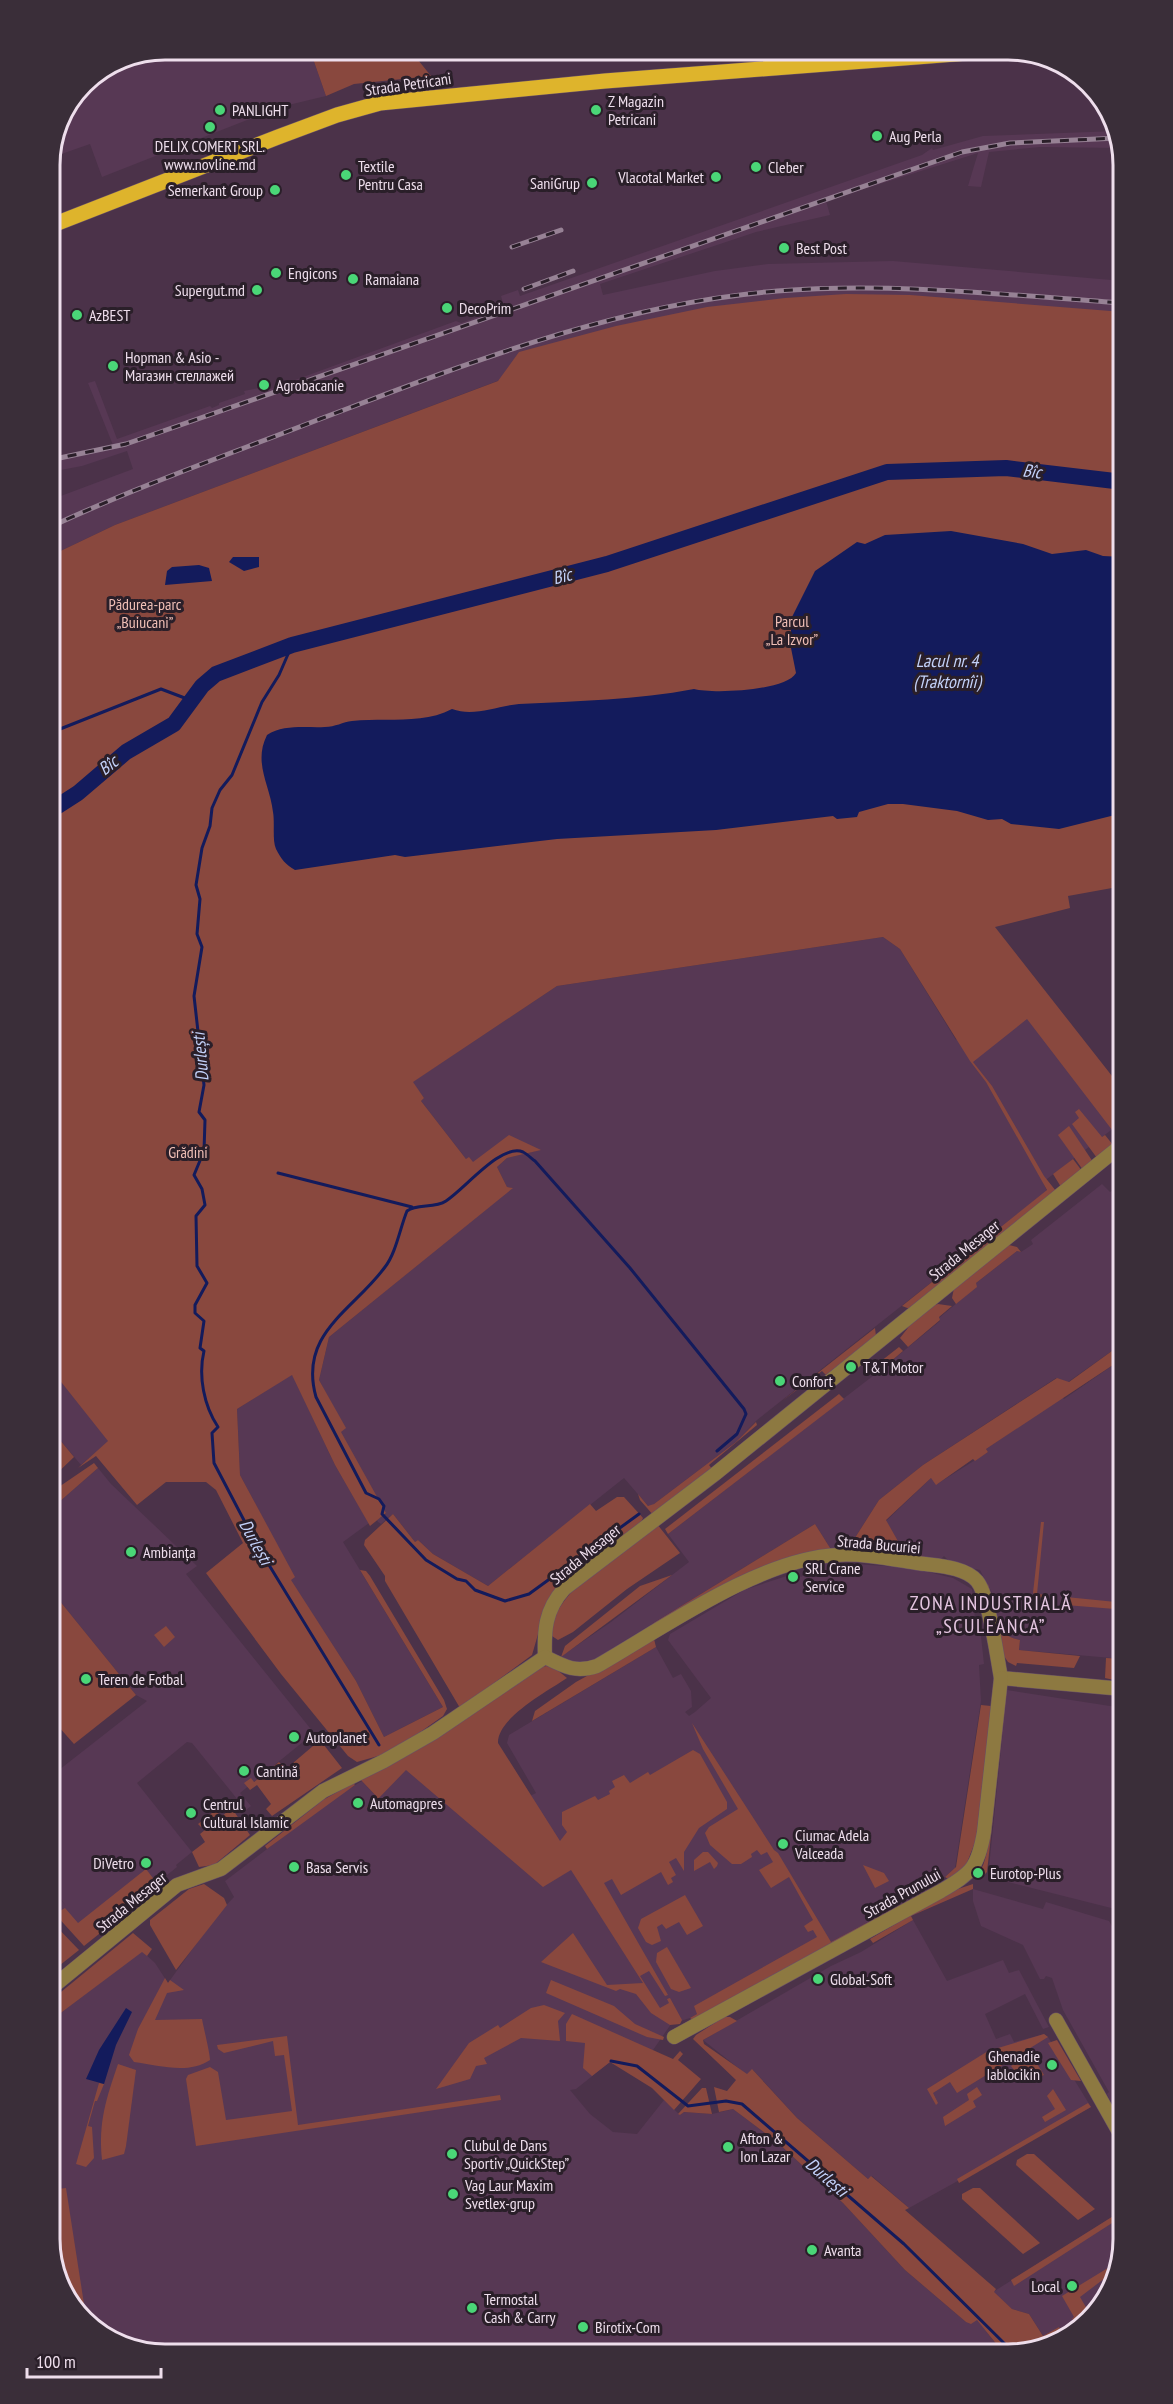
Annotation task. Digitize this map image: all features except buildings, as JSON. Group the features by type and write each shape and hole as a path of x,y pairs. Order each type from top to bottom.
{"main road":[{"name":"Strada Petricani","path":"60,222 278,136 337,115 380,103 605,81 877,60"}],"street":[{"name":"Strada Mesager","path":"60,1981 177,1885 221,1869 323,1791 425,1738 545,1657 547,1619 556,1598 564,1589 731,1461 1113,1153"},
{"name":"Strada Bucuriei","path":"545,1657 570,1669 584,1670 597,1665 726,1592 765,1574 809,1559 844,1555 950,1568 970,1575 984,1593 1001,1678"},
{"path":"1001,1678 1113,1688"},
{"name":"Strada Prunului","path":"674,2037 941,1891 973,1869 980,1854 984,1832 1001,1678"},
{"path":"1056,2020 1113,2120"}],"shaded area":[{"path":"158,60 313,60 326,96 280,107 102,177 90,144 61,154 68,125 82,101 91,91 113,74 145,62"},
{"path":"1107,131 1111,148 1040,147 989,152 981,187 968,186 978,153 826,201 830,215 756,232 600,284 603,295 715,271 768,264 893,261 1113,280 1113,323 500,380 115,525 60,551 60,496 133,469 127,451 82,466 60,470 60,456 113,445 88,383 95,381 117,439 210,406 212,408 219,403 245,394 244,391 263,387 265,391 456,321 461,323 504,307 501,296 518,290 520,296 922,155 932,148 933,150 983,136"},
{"path":"883,937 900,949 956,1040 1023,987 1113,1108 1113,1129 1043,1182 1047,1191 757,1420 736,1442 654,1504 649,1507 624,1478 488,1586 433,1554 418,1540 415,1542 393,1514 381,1524 378,1522 377,1520 386,1514 340,1432 345,1428 319,1380 329,1337 512,1188 507,1187 497,1167 507,1158 540,1150 473,1163 466,1159 421,1101 424,1098 412,1082 557,986"},
{"path":"1102,1184 1110,1192 1113,1190 1113,1350 1068,1382 1056,1378 923,1465 879,1500 839,1563 900,1567 928,1572 953,1578 972,1589 975,1618 979,1618 984,1664 979,1665 981,1701 955,1868 945,1877 930,1883 928,1890 690,2018 671,2024 635,2076 610,2062 576,2089 570,2090 590,2114 613,2132 637,2134 664,2100 680,2115 684,2112 712,2114 733,2109 777,2142 844,2204 905,2270 966,2322 977,2319 996,2344 158,2344 119,2333 96,2318 82,2303 68,2279 60,2246 60,2013 142,1951 155,1963 168,1983 217,1915 234,1897 225,1881 334,1798 362,1781 377,1797 368,1806 406,1769 422,1781 530,1796 536,1793 507,1743 509,1735 656,1647 673,1678 681,1674 691,1691 692,1707 685,1712 689,1716 695,1712 711,1698 668,1640 670,1634 744,1590 796,1573 801,1577 818,1564 823,1564 832,1551 815,1524 590,1662 556,1669 547,1666 611,1622 689,1562 668,1534 878,1372 940,1321 939,1318 976,1287 976,1283 1017,1251 1021,1252 1033,1244 1031,1240"},
{"path":"1113,1365 1113,1658 1019,1650 1020,1640 1008,1637 998,1625 993,1595 980,1570 952,1564 944,1556 939,1561 903,1550 886,1521 931,1478 937,1484 988,1452 986,1449 1062,1397 1064,1399"},
{"path":"292,1374 335,1465 369,1523 343,1542 443,1707 384,1737 356,1681 290,1580 294,1577 240,1475 237,1409"},
{"path":"60,1380 109,1441 81,1465 60,1440"},
{"path":"98,1468 111,1484 197,1566 186,1574 314,1733 240,1793 251,1806 246,1810 192,1743 187,1742 137,1783 192,1852 176,1865 177,1867 87,1940 60,1909 60,1899 66,1906 60,1898 60,1769 147,1701 136,1695 60,1601 60,1501"},
{"path":"1007,1690 1113,1706 1113,1908 988,1877"},
{"path":"973,1889 1043,1909 1046,1902 1109,1921 1113,1928 1113,2106 1107,2094 1109,2092 1063,2010 1052,1978 1046,1976 1040,1979 1023,1945 981,1926 973,1901"},
{"path":"913,1920 947,1981 1003,1960 1009,1973 1019,1970 1049,2027 1043,2029 1025,1994 985,2014 996,2039 1010,2034 1014,2042 1044,2034 1091,2107 909,2208 872,2176 868,2179 797,2118 753,2070 747,2075 703,2040 831,1966 861,1952"},
{"path":"1113,2216 1111,2259 1102,2285 1087,2308 1066,2326 1044,2337 1029,2314 1012,2309 993,2292"}],"green space":[{"path":"313,60 418,60 431,76 354,84 326,96"},
{"name":"Parcul „La Izvor”","path":"846,294 910,295 1113,311 1113,888 1068,896 1070,908 995,927 1113,1077 1113,1131 1027,1019 973,1062 992,1086 1044,1176 1056,1191 910,1309 902,1306 1047,1190 986,1082 970,1061 900,949 883,937 557,986 413,1082 424,1098 421,1101 466,1159 469,1157 473,1162 509,1135 541,1150 507,1158 497,1167 507,1187 513,1188 329,1337 319,1380 346,1428 341,1432 386,1513 370,1526 335,1465 292,1375 237,1409 240,1475 295,1577 291,1580 356,1681 384,1737 443,1707 360,1570 366,1571 370,1576 444,1700 447,1709 443,1716 392,1752 357,1762 348,1756 281,1674 206,1573 243,1543 216,1490 206,1482 166,1482 137,1505 96,1456 78,1468 108,1441 60,1381 60,551 115,525 498,381 519,352 616,326 707,307"},
{"path":"1079,1109 1102,1137 1105,1135 1113,1145 1097,1158 1072,1124 1079,1118 1075,1112"},
{"path":"1069,1126 1093,1162 1083,1170 1058,1135"},
{"path":"1073,1159 1082,1171 1061,1187 1053,1174"},
{"path":"1009,1245 1017,1247 1021,1252 1017,1251 976,1283 977,1287 956,1304 952,1298 954,1288"},
{"path":"938,1304 952,1306 939,1317 940,1320 908,1347 900,1338 920,1314"},
{"path":"875,1328 876,1336 826,1375 822,1371 782,1401"},
{"path":"899,1347 903,1351 876,1374 867,1361 870,1359 876,1365"},
{"path":"1113,1350 1113,1365 986,1449 988,1452 975,1461 973,1459 936,1485 931,1478 886,1520 903,1550 939,1561 846,1552 879,1500 923,1465 1057,1378 1069,1382"},
{"path":"839,1394 844,1399 668,1534 665,1529"},
{"path":"756,1422 757,1425 709,1465 713,1470 654,1516 640,1500 638,1494 648,1506 654,1504 736,1442"},
{"path":"60,1440 74,1457 60,1470"},
{"path":"94,1463 98,1468 60,1501 60,1486"},
{"path":"617,1497 624,1497 643,1518 640,1524 556,1589 547,1603 532,1655 460,1708 385,1581 385,1576 364,1545 365,1540 393,1514 415,1542 418,1540 433,1554 488,1586 590,1504 596,1511"},
{"path":"1041,1522 1044,1522 1037,1594 1048,1595 1047,1598 1037,1597 1033,1593"},
{"path":"657,1524 680,1553 627,1589 573,1632 558,1640 549,1634 555,1617 565,1600 578,1585 609,1558"},
{"path":"815,1524 832,1551 652,1624"},
{"path":"672,1575 561,1657 565,1646 640,1586"},
{"path":"988,1584 999,1626 1011,1637 1020,1640 1019,1650 1080,1656 1074,1668 1017,1663 1016,1666 1008,1662 1002,1653 986,1586"},
{"path":"1066,1597 1113,1602 1113,1609 1065,1605"},
{"name":"Teren de Fotbal","path":"60,1601 136,1695 74,1744 60,1728"},
{"path":"166,1626 175,1637 164,1647 154,1635"},
{"path":"654,1639 656,1647 532,1721 535,1711 576,1682"},
{"path":"1106,1658 1113,1658 1113,1680 1105,1678"},
{"path":"547,1666 556,1669 567,1678 514,1715 500,1734 498,1743 560,1841 567,1832 562,1825 562,1812 595,1796 598,1800 610,1794 609,1791 615,1787 612,1781 624,1775 630,1783 648,1772 650,1775 693,1750 700,1754 727,1802 727,1809 699,1828 684,1852 684,1871 676,1858 669,1862 676,1875 671,1878 673,1882 668,1885 661,1872 621,1895 612,1879 604,1883 668,1995 665,1996 649,1971 640,1976 660,2008 669,2003 667,1999 670,1998 682,2020 680,2024 670,2025 651,2013 636,1994 620,1989 616,1991 541,1962 573,1933 607,1985 643,1983 571,1870 543,1887 406,1770 365,1809 377,1797 360,1779 539,1667"},
{"path":"1007,1690 987,1872 982,1877 981,1869 993,1815 1004,1697"},
{"path":"981,1705 991,1706 976,1840 966,1865 950,1880 945,1877 956,1867"},
{"path":"692,1723 778,1853 831,1942 928,1890 924,1896 693,2020 690,2018 697,2014 694,2006 817,1937 813,1930 808,1932 804,1926 813,1920 789,1877 771,1888 759,1870 773,1862 767,1852 761,1855 757,1850 751,1854 752,1857 741,1864 732,1864 710,1845 705,1833 709,1827 738,1809 703,1749"},
{"path":"320,1740 342,1768 272,1816 266,1809 271,1804 257,1785 250,1790 244,1783 251,1778 254,1782 279,1762 286,1769"},
{"path":"353,1783 355,1785 267,1849 265,1846 323,1800"},
{"path":"227,1801 250,1835 214,1865 199,1867 192,1852 205,1842 200,1834 227,1812 224,1809 201,1827 198,1824"},
{"path":"703,1852 708,1852 718,1863 717,1866 714,1869 710,1862 694,1871 694,1860"},
{"path":"863,1865 884,1873 889,1881 875,1888"},
{"path":"146,1869 159,1886 84,1946 60,1920 60,1911 65,1908 78,1923"},
{"path":"204,1884 224,1898 227,1905 176,1970 150,1925 150,1920 189,1889"},
{"path":"973,1884 973,1889 911,1916 913,1920 873,1943 870,1939 952,1891"},
{"path":"685,1895 703,1926 687,1935 679,1922 666,1929 662,1924 657,1927 661,1941 652,1945 646,1942 638,1928 641,1919"},
{"path":"60,1930 79,1950 60,1965"},
{"path":"133,1933 152,1949 147,1956 142,1952 60,2014 60,1993"},
{"path":"667,1947 691,1988 679,1992 671,1989 656,1962 657,1953"},
{"path":"165,1978 168,1983 170,1980 184,1990 167,1993 155,2020 202,2019 210,2060 201,2065 183,2068 163,2067 134,2062 129,2055 138,2029"},
{"path":"551,1980 614,2006 635,2024 664,2037 663,2040 647,2037 546,1993"},
{"path":"544,2005 565,2013 558,2021 560,2041 521,2038 484,2058 487,2064 476,2066 470,2079 436,2089 469,2043 498,2025 500,2028 531,2008"},
{"path":"572,2014 673,2059 680,2051 683,2054 678,2060 701,2079 674,2110 652,2088 610,2062 592,2076 583,2068 585,2043 566,2041 566,2024"},
{"path":"724,2017 737,2021 703,2040 704,2044 747,2074 752,2069 797,2118 868,2179 871,2176 909,2208 905,2210 996,2289 994,2292 1012,2309 1029,2314 1043,2336 1059,2327 1060,2329 1028,2342 996,2344 977,2320 971,2324 966,2322 905,2270 843,2203 777,2142 733,2109 719,2112 714,2087 727,2091 736,2080 693,2039"},
{"path":"1044,2034 1048,2037 957,2093 950,2082 933,2093 938,2103 936,2105 927,2089 988,2051"},
{"path":"287,2036 298,2125 500,2095 501,2100 196,2146 186,2079 188,2075 210,2067 218,2072 226,2120 292,2111 284,2055 275,2056 273,2041 224,2053 218,2049 217,2045"},
{"path":"1057,2040 1081,2081 1071,2080 1048,2043"},
{"path":"1031,2054 1044,2075 1037,2078 1030,2067 1017,2074 1011,2066"},
{"path":"118,2064 136,2070 126,2146 124,2154 102,2160 101,2134 104,2111"},
{"path":"99,2083 104,2084 95,2101 88,2126 92,2127 94,2158 86,2167 76,2164"},
{"path":"977,2087 982,2095 973,2101 976,2107 945,2126 943,2117 969,2100 967,2094"},
{"path":"702,2088 706,2088 712,2114 684,2112 678,2114"},
{"path":"1053,2089 1066,2110 1045,2122 1042,2117 1055,2109 1047,2096"},
{"path":"1088,2103 1091,2107 959,2183 957,2179"},
{"path":"1027,2154 1034,2154 1095,2209 1078,2220 1016,2165 1017,2160"},
{"path":"66,2188 84,2306 68,2279 62,2259 60,2189"},
{"path":"973,2188 980,2188 1040,2243 1023,2254 962,2199 962,2194"},
{"path":"1113,2216 1113,2222 1014,2286 1011,2280"},
{"path":"1109,2268 1105,2278 1080,2297 1087,2308 1074,2320 1062,2296"}],"water":[{"name":"Lacul nr. 4 (Traktornîi)","path":"951,531 1023,544 1052,554 1086,550 1103,556 1113,556 1113,816 1059,829 1011,824 1002,819 988,820 957,811 888,804 859,812 857,817 837,819 833,816 716,830 557,839 405,857 395,855 295,870 284,861 276,849 273,812 262,765 263,745 267,735 281,729 295,727 329,727 365,720 416,719 452,709 469,712 519,704 629,698 694,689 748,690 779,684 796,673 791,648 791,619 815,571 857,542 865,544 885,535"},
{"path":"233,557 259,557 259,567 244,571 229,562"},
{"path":"199,565 209,568 212,581 165,585 167,571 172,567"},
{"path":"126,2008 132,2012 116,2045 104,2084 86,2079 99,2050"}],"waterway":[{"name":"Bîc","path":"60,805 78,793 126,752 174,724 202,686 216,674 292,645 607,564 887,472 1006,468 1113,481"},
{"name":"Durlești","path":"292,645 279,675 262,702 232,775 220,790 212,808 196,885 200,899 197,934 202,947 194,996 204,1085 199,1112 205,1120 204,1151 194,1175 202,1189 205,1205 196,1216 197,1266 207,1283 195,1305 195,1313 204,1321 200,1348 204,1351 202,1380 209,1410 218,1427 212,1433 214,1463 258,1547 379,1745"},
{"path":"60,729 161,689 190,700"},
{"path":"639,1514 529,1594 505,1601 475,1590 466,1581 457,1579 426,1560 382,1514 384,1506 379,1499 366,1493 316,1397 313,1375 315,1356 322,1339 332,1324 389,1261 407,1211 446,1201 504,1154 514,1151 528,1155 630,1268 744,1409 746,1414 737,1434 717,1451"},
{"path":"278,1173 412,1207"},
{"name":"Durlești","path":"611,2061 637,2066 688,2106 726,2101 742,2104 904,2244 1005,2344"}],"railway":[{"path":"60,458 126,444 962,152 1010,143 1109,138"},
{"path":"512,247 561,230"},
{"path":"524,289 573,271"},
{"path":"60,522 150,484 488,357 601,322 659,309 717,298 777,291 863,288 950,291 1113,302"}],"place":[{"name":"PANLIGHT","path":"220,110"},
{"name":"Z Magazin Petricani","path":"596,110"},
{"name":"DELIX COMERT SRL. www.novline.md","path":"210,127"},
{"name":"Aug Perla","path":"877,136"},
{"name":"Cleber","path":"756,167"},
{"name":"Textile Pentru Casa","path":"346,175"},
{"name":"Vlacotal Market","path":"716,177"},
{"name":"SaniGrup","path":"592,183"},
{"name":"Semerkant Group","path":"275,190"},
{"name":"Best Post","path":"784,248"},
{"name":"Engicons","path":"276,273"},
{"name":"Ramaiana","path":"353,279"},
{"name":"Supergut.md","path":"257,290"},
{"name":"DecoPrim","path":"447,308"},
{"name":"AzBEST","path":"77,315"},
{"name":"Hopman & Asio - Магазин стеллажей","path":"113,366"},
{"name":"Agrobacanie","path":"264,385"},
{"name":"T&T Motor","path":"851,1367"},
{"name":"Confort","path":"780,1381"},
{"name":"Ambianța","path":"131,1552"},
{"name":"SRL Crane Service","path":"793,1577"},
{"name":"Teren de Fotbal","path":"86,1679"},
{"name":"Autoplanet","path":"294,1737"},
{"name":"Cantină","path":"244,1771"},
{"name":"Automagpres","path":"358,1803"},
{"name":"Centrul Cultural Islamic","path":"191,1813"},
{"name":"Ciumac Adela Valceada","path":"783,1844"},
{"name":"DiVetro","path":"146,1863"},
{"name":"Basa Servis","path":"294,1867"},
{"name":"Eurotop-Plus","path":"978,1873"},
{"name":"Global-Soft","path":"818,1979"},
{"name":"Ghenadie Iablocikin","path":"1052,2065"},
{"name":"Afton & Ion Lazar","path":"728,2147"},
{"name":"Clubul de Dans Sportiv „QuickStep”","path":"452,2154"},
{"name":"Vag Laur Maxim Svetlex-grup","path":"453,2194"},
{"name":"Avanta","path":"812,2250"},
{"name":"Local","path":"1072,2286"},
{"name":"Termostal Cash & Carry","path":"472,2308"},
{"name":"Birotix-Com","path":"583,2327"}],"district":[{"name":"ZONA INDUSTRIALĂ „SCULEANCA”","path":"991,1614"}],"park label":[{"name":"Pădurea-parc „Buiucani”","path":"145,613"},
{"name":"Grădini","path":"188,1152"}]}
